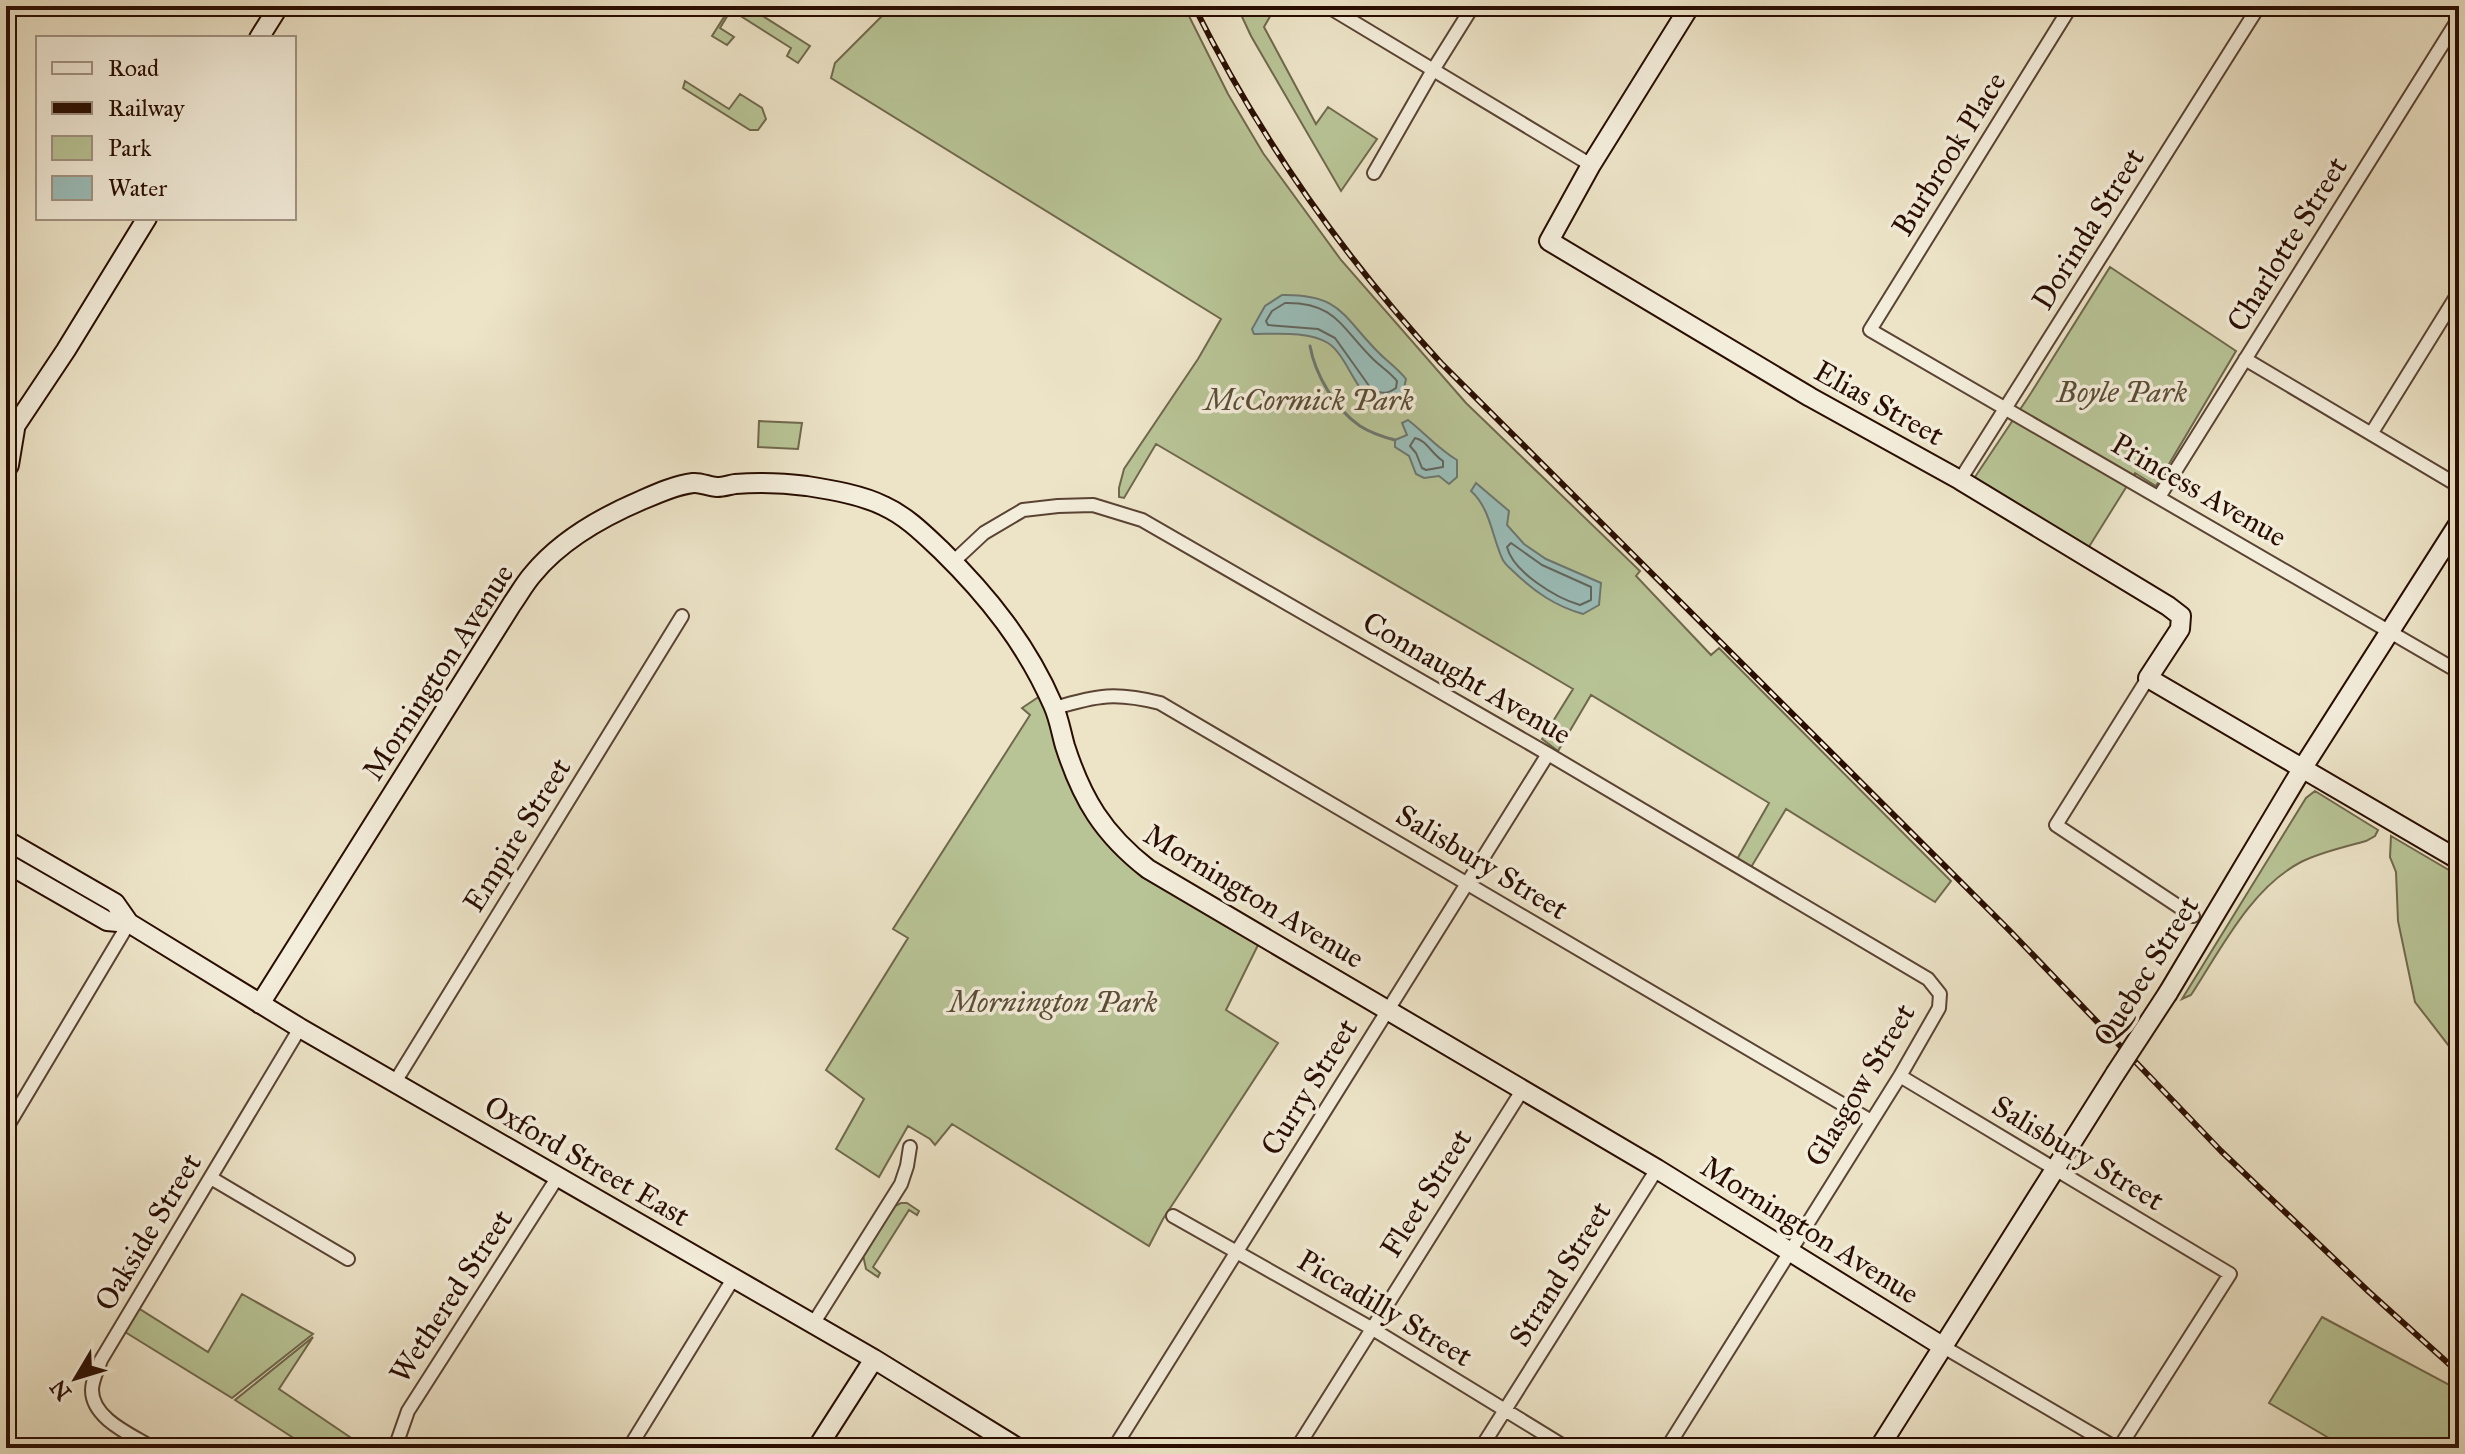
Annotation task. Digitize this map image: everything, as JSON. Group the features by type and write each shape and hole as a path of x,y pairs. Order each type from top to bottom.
{"street":[{"path":"260,36 279,6"},
{"path":"1327,6 1591,165 1690,6"},
{"path":"1374,173 1473,6"},
{"name":"Burbrook Place","path":"1870,330 2071,6"},
{"name":"Dorinda Street","path":"1960,480 2259,6"},
{"name":"Charlotte Street","path":"2159,497 2459,18"},
{"name":"Elias Street","path":"1591,165 1549,241 1810,397 1960,480 2181,616 2180,629 2148,678"},
{"path":"6,470 9,465 10,435 146,220"},
{"path":"2371,434 2459,292"},
{"name":"Princess Avenue","path":"1870,330 2459,672"},
{"path":"2245,359 2459,486"},
{"name":"Mornington Avenue","path":"260,1004 533,574 575,536 600,519 660,492 695,483 717,487 768,483 808,486 883,505 916,526 988,599 1022,644 1055,708 1083,792 1100,822 1121,848 1148,869 1523,1089 1792,1251 1942,1346 2118,1448"},
{"name":"Connaught Avenue","path":"953,562 984,533 1023,510 1093,505 1142,520 1548,754 1928,979 1940,994"},
{"name":"Quebec Street","path":"1879,1448 2168,993 2302,769 2459,523"},
{"name":"Empire Street","path":"395,1082 682,616"},
{"path":"2193,916 2056,825 2148,678 2459,860"},
{"name":"Salisbury Street","path":"1055,708 1090,697 1113,695 1134,696 1160,703 1871,1121"},
{"name":"Curry Street","path":"1114,1448 1548,754"},
{"name":"Oxford Street East","path":"6,840 115,903 129,923 260,1004 874,1359 1010,1446"},
{"name":"Oxford Street East","path":"6,863 107,921 129,923"},
{"path":"6,1129 12,1108 129,923"},
{"name":"Glasgow Street","path":"1667,1448 1900,1076 1939,1008 1940,994"},
{"name":"Oakside Street","path":"153,1448 115,1425 95,1407 92,1388 101,1360 300,1028"},
{"name":"Salisbury Street","path":"1900,1076 2230,1274 2118,1448"},
{"name":"Fleet Street","path":"1297,1448 1523,1089"},
{"path":"813,1324 901,1184 910,1147"},
{"name":"Strand Street","path":"1481,1448 1657,1169"},
{"name":"Wethered Street","path":"395,1448 408,1411 559,1175"},
{"path":"211,1178 348,1259"},
{"name":"Piccadilly Street","path":"1173,1216 1371,1328 1567,1448"},
{"path":"629,1448 733,1279"},
{"path":"817,1448 874,1359"}],"green space":[{"path":"731,6 747,6 810,46 798,63 787,56 791,48 731,10 720,28 734,37 727,45 712,36"},
{"name":"McCormick Park","path":"892,6 1184,6 1228,94 1263,153 1341,260 1466,403 1640,571 1636,576 1711,655 1719,648 1951,881 1935,902 1786,809 1750,869 1736,861 1769,803 1591,695 1558,751 1542,739 1573,689 1156,444 1124,498 1119,497 1124,469 1198,359 1221,319 831,78 835,63"},
{"path":"1237,6 1276,6 1264,27 1316,124 1328,107 1377,139 1341,191 1251,36"},
{"path":"685,81 729,109 740,94 762,108 766,119 758,130 750,130 683,88"},
{"name":"Boyle Park","path":"2110,267 2236,351 2156,486 2135,473 2087,550 1975,482 1975,477"},
{"path":"759,421 802,423 798,449 758,447"},
{"name":"Mornington Park","path":"1040,696 1091,820 1260,941 1226,1010 1278,1043 1163,1219 1149,1246 952,1124 935,1145 908,1126 879,1177 836,1149 864,1099 826,1070 908,938 893,929 1030,715 1022,708"},
{"path":"2315,791 2378,830 2375,836 2309,858 2283,873 2252,903 2191,995 2182,999 2306,798"},
{"path":"2391,836 2459,876 2459,1059 2415,1002 2398,921 2396,872 2390,857"},
{"path":"907,1203 919,1211 917,1215 909,1210 873,1267 880,1273 878,1277 866,1269 863,1255 893,1207"},
{"path":"242,1294 313,1334 232,1398 125,1332 138,1308 208,1352"},
{"path":"2322,1317 2459,1390 2459,1448 2346,1448 2269,1403"},
{"path":"313,1337 279,1389 366,1448 309,1448 235,1400"}],"water":[{"path":"1282,295 1317,298 1339,310 1406,379 1403,393 1377,401 1367,396 1337,352 1320,339 1292,334 1254,334 1252,329 1265,306"},
{"path":"1408,420 1457,460 1457,477 1449,484 1439,476 1424,478 1416,474 1409,456 1395,447 1395,440 1407,435 1402,423"},
{"path":"1476,483 1509,511 1507,525 1524,544 1546,559 1601,583 1599,605 1583,614 1563,607 1538,592 1507,566 1487,514 1471,491"}],"waterway":[{"path":"1310,346 1321,379 1342,410 1364,428 1395,440"}],"railway":[{"path":"1194,6 1246,103 1305,194 1370,280 1441,363 2010,931 2221,1151 2459,1373"}]}
